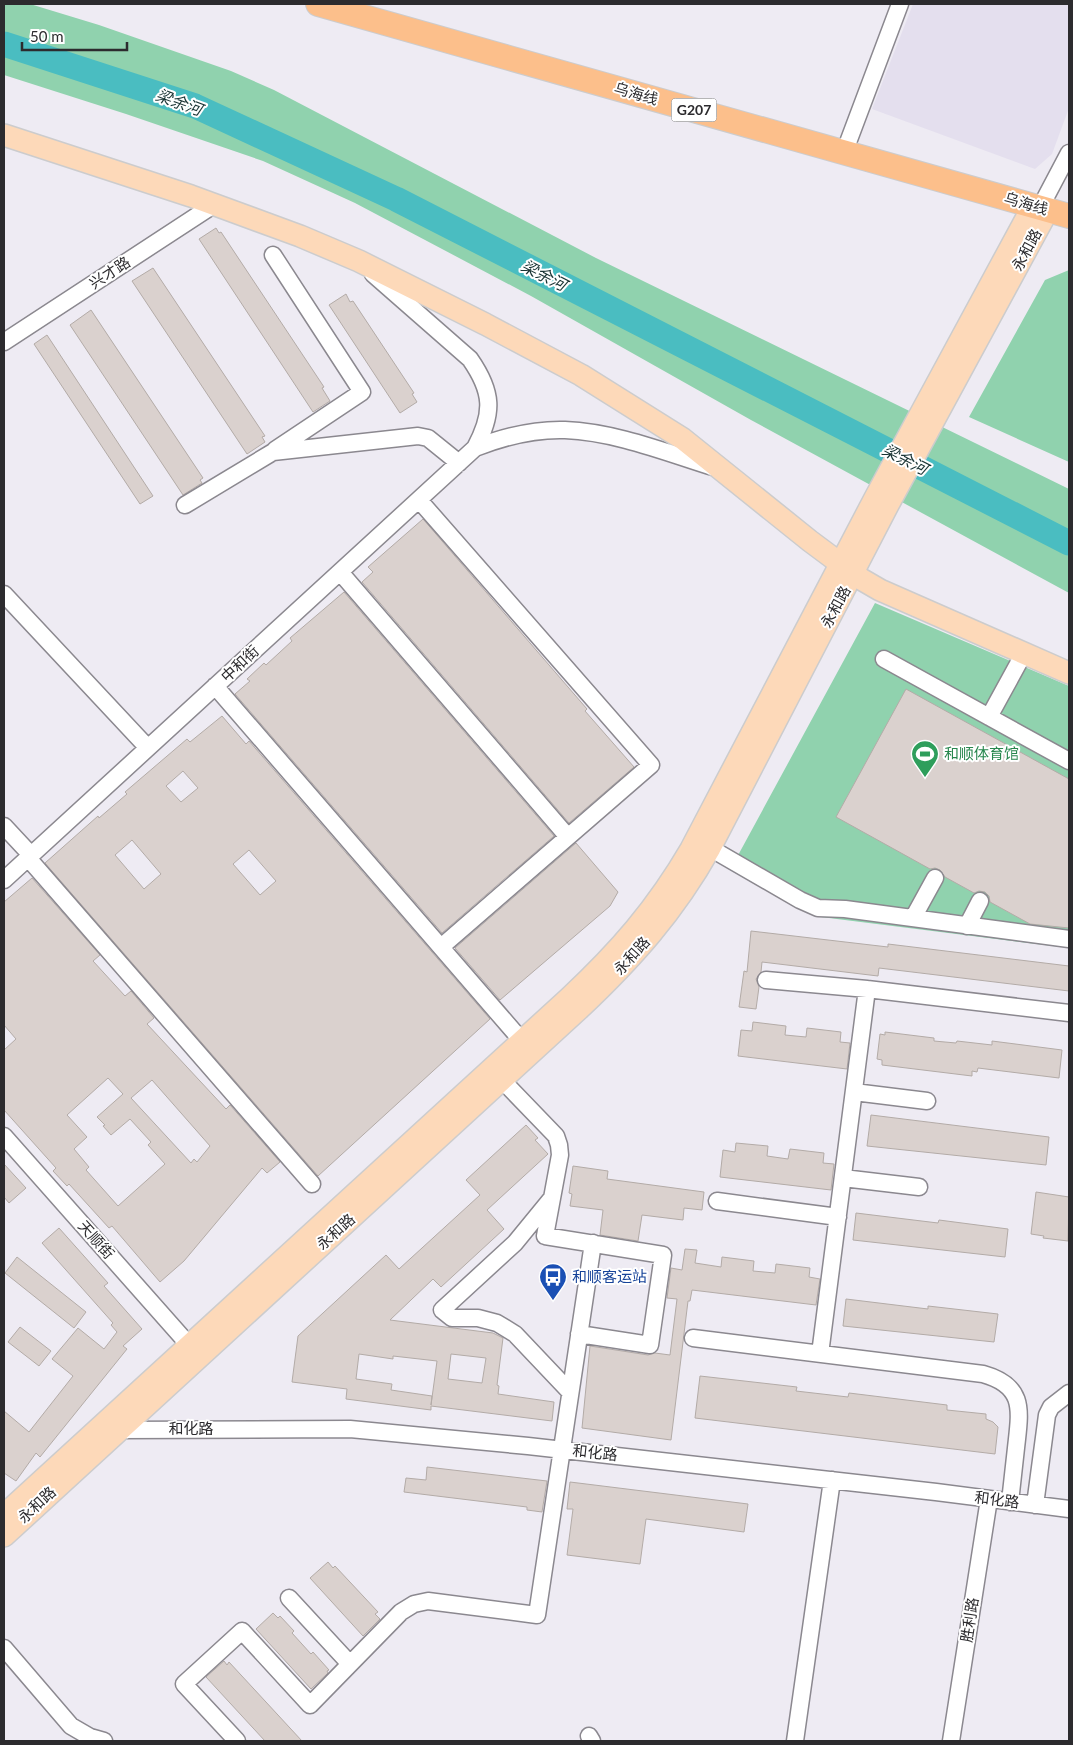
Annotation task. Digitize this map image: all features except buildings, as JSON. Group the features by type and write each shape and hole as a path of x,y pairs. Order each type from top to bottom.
{"highway":[{"name":"乌海线","path":"325,5 1048,210"}],"main road":[{"path":"4,135 215,204 300,236 359,261 486,324 581,376 683,439 810,542 880,590 1069,673"},
{"name":"永和路","path":"4,1515 522,1041 618,950 649,914 674,879 716,805 847,569 932,409 1048,210"},
{"name":"永和路","path":"4,1536 579,1010 630,960 673,907 710,848 847,569"}],"street":[{"path":"844,152 900,4"},
{"path":"1048,210 1064,172 1069,153"},
{"name":"兴才路","path":"4,342 215,204"},
{"path":"185,505 274,452 362,392 273,255"},
{"path":"359,261 470,359 478,370 488,397 488,413 485,430 475,448"},
{"path":"475,448 500,438 538,431 564,430 588,432 615,438 723,470"},
{"path":"274,452 418,436 433,441 459,463"},
{"name":"中和街","path":"4,880 475,448"},
{"path":"419,500 651,765 441,947"},
{"path":"340,572 568,837"},
{"path":"4,594 148,748"},
{"path":"989,717 1024,653"},
{"path":"884,659 1069,761"},
{"path":"215,686 522,1041"},
{"path":"4,826 312,1184"},
{"path":"710,848 800,900 818,908 912,918 1069,939"},
{"path":"912,918 935,878"},
{"path":"967,926 980,901"},
{"path":"766,980 867,989 1069,1013"},
{"path":"820,1354 867,989"},
{"path":"502,1080 556,1136 559,1145 560,1155 545,1236 663,1256 650,1345 579,1334"},
{"path":"854,1092 927,1101"},
{"name":"天顺街","path":"4,1136 189,1345"},
{"path":"843,1178 920,1187"},
{"path":"552,1197 515,1243 442,1310 452,1318 478,1318 497,1323 515,1334 570,1392"},
{"path":"716,1200 838,1216"},
{"path":"237,1741 184,1684 242,1631 310,1705 401,1612 414,1604 428,1601 537,1616 593,1244"},
{"path":"693,1338 983,1374 1001,1381 1009,1387 1020,1411 1010,1502"},
{"path":"1034,1505 1046,1415 1051,1407 1069,1393"},
{"name":"和化路","path":"119,1430 350,1429 832,1480 1069,1509"},
{"path":"795,1741 832,1480"},
{"name":"胜利路","path":"951,1741 989,1499"},
{"path":"289,1598 350,1664"},
{"path":"4,1648 71,1726 90,1737 104,1741"}],"shaded area":[{"path":"913,4 1069,4 1069,108 1052,154 1035,169 872,109"}],"green space":[{"path":"4,4 30,4 99,25 231,71 274,90 596,258 1069,489 1069,593 751,420 531,296 355,203 263,161 4,75"},
{"path":"1069,270 1069,462 969,417 1045,280"},
{"name":"和顺体育馆","path":"875,603 1069,686 1069,948 821,917 803,911 730,870"}],"waterway":[{"name":"梁余河","path":"4,44 195,106 396,199 1069,543"}],"place":[{"name":"和顺体育馆","path":"925,778"},
{"name":"和顺客运站","path":"553,1301"}]}
